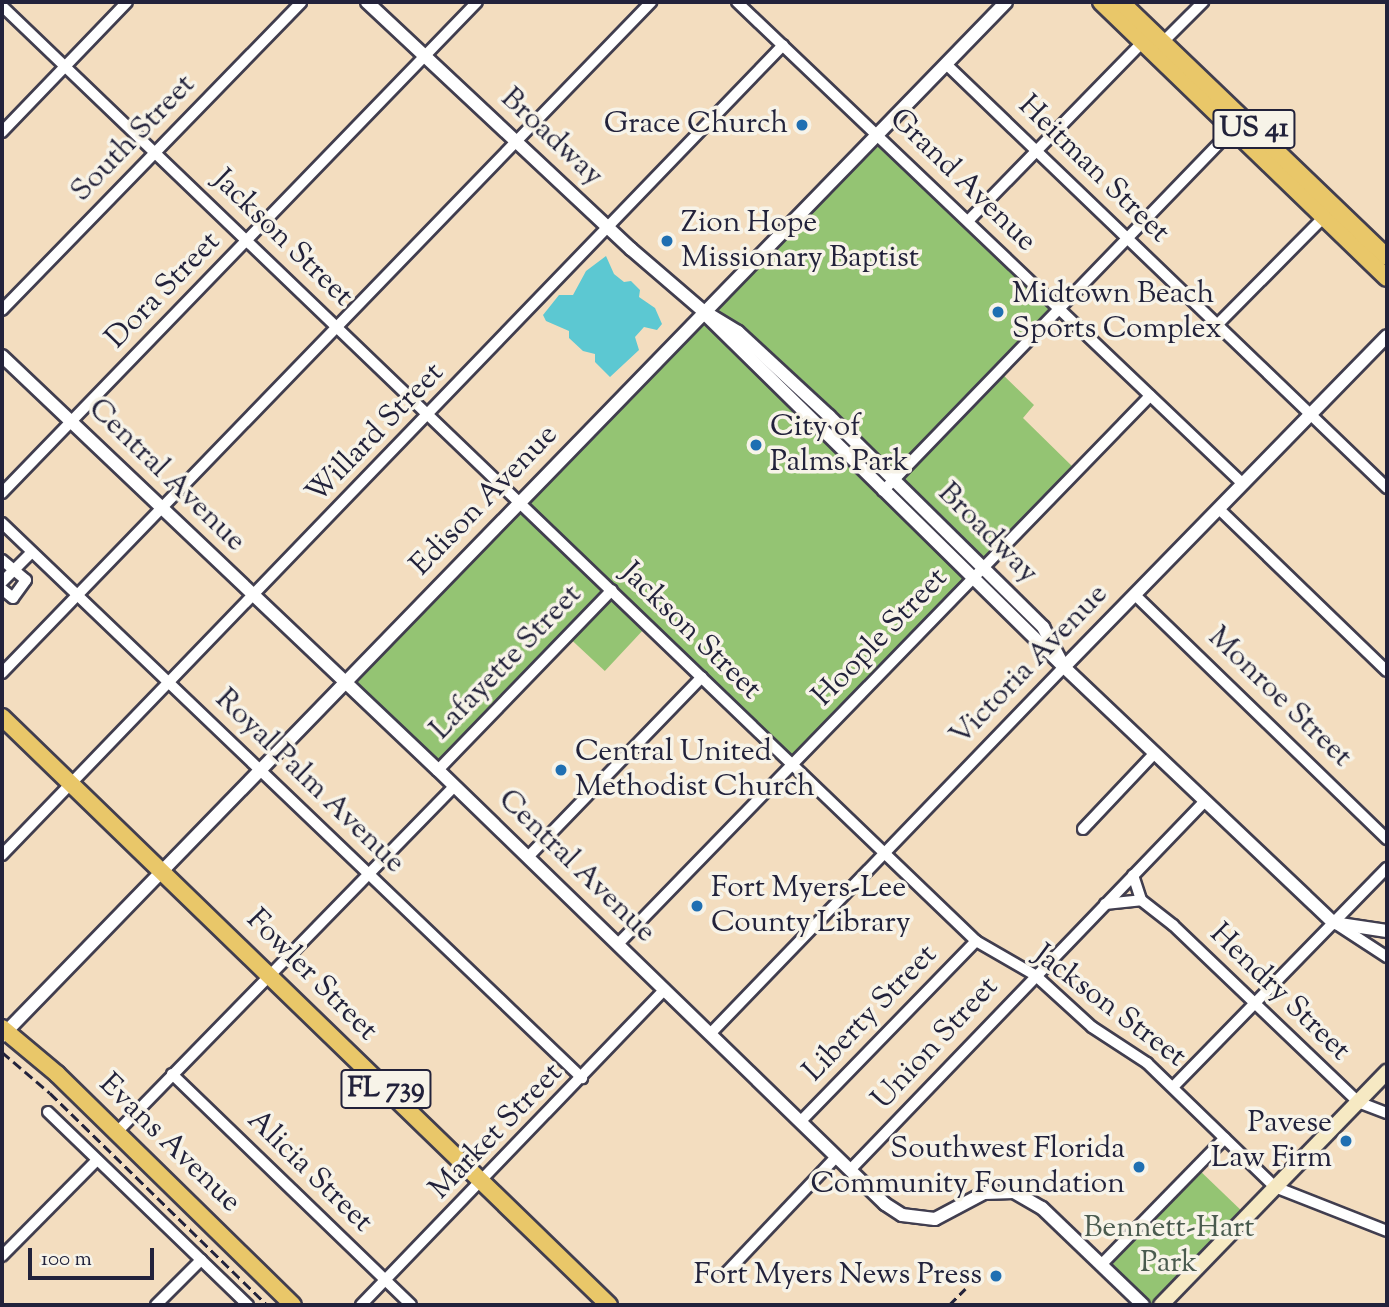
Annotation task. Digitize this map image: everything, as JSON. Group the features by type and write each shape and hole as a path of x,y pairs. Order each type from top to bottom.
{"main road":[{"name":"US 41","path":"1101,2 1387,278"},
{"name":"US 41","path":"1121,2 1387,257"},
{"path":"1232,131 1268,142"},
{"name":"Fowler Street","path":"2,717 164,870 609,1305"},
{"name":"Evans Avenue","path":"3,1032 117,1132 293,1305"},
{"path":"1161,1305 1387,1072"}],"street":[{"path":"2,132 127,2"},
{"name":"South Street","path":"2,310 301,2"},
{"name":"Broadway","path":"367,2 608,228 702,310 737,332 894,479 1043,627 1064,667"},
{"name":"Dora Street","path":"2,493 477,2"},
{"path":"2,673 651,2"},
{"name":"Grand Avenue","path":"737,2 969,220 1243,484"},
{"name":"Edison Avenue","path":"3,1032 164,870 702,310 1006,2"},
{"path":"1163,42 1203,2"},
{"name":"Jackson Street","path":"2,6 976,941 1035,975 1093,1027 1174,1086 1275,1187 1387,1231"},
{"path":"969,220 1142,43"},
{"name":"Willard Street","path":"2,855 783,45"},
{"name":"Heitman Street","path":"946,64 1129,237 1387,488"},
{"path":"883,491 1232,131"},
{"path":"1218,324 1324,217"},
{"name":"Broadway","path":"702,310 722,335 1204,802 1334,923 1387,957"},
{"name":"Victoria Avenue","path":"711,1033 1387,336"},
{"name":"Central Avenue","path":"2,356 438,770 893,1211 914,1219 944,1216 984,1193 1014,1192 1042,1208 1143,1305"},
{"name":"Hoople Street","path":"618,944 1150,396"},
{"path":"1219,509 1387,671"},
{"name":"Royal Palm Avenue","path":"2,523 582,1078"},
{"path":"2,582 32,552"},
{"path":"2,559 16,568 26,583 13,598 2,589"},
{"name":"Lafayette Street","path":"438,770 612,590"},
{"name":"Monroe Street","path":"1135,596 1387,839"},
{"path":"528,857 702,677"},
{"path":"1083,829 1154,754"},
{"name":"Lafayette Street","path":"117,1132 454,787"},
{"name":"Union Street","path":"850,1170 1204,802"},
{"path":"1174,1086 1387,868"},
{"path":"1105,904 1141,900 1133,875"},
{"name":"Hendry Street","path":"1141,900 1173,925 1358,1102 1387,1113"},
{"path":"1334,923 1387,931"},
{"name":"Liberty Street","path":"801,1121 976,941"},
{"name":"Market Street","path":"361,1305 665,989"},
{"name":"Alicia Street","path":"172,1073 411,1305"},
{"path":"48,1112 247,1305"},
{"path":"1101,1265 1225,1138"},
{"path":"726,1273 836,1157"},
{"path":"2,1256 97,1160"},
{"path":"156,1305 201,1260"}],"green space":[{"path":"879,137 1057,308 998,370 1034,405 1023,418 1076,470 984,563 706,309"},
{"name":"City of Palms Park","path":"703,313 970,580 786,763 519,497"},
{"path":"521,504 609,589 437,769 348,683"},
{"path":"612,593 647,626 605,671 570,638"},
{"name":"Bennett-Hart Park","path":"1196,1167 1247,1216 1161,1305 1143,1305 1101,1265"}],"water":[{"path":"606,256 614,274 624,282 631,281 640,290 639,297 655,308 662,324 657,330 644,327 635,337 639,350 610,377 595,362 595,354 583,351 569,338 569,331 546,321 543,315 559,295 573,295 586,271"}],"railway":[{"path":"2,1052 50,1093 267,1305"},
{"path":"949,1305 965,1289"}],"place":[{"name":"Grace Church","path":"802,125"},
{"name":"Zion Hope Missionary Baptist","path":"667,241"},
{"name":"Midtown Beach Sports Complex","path":"998,312"},
{"name":"City of Palms Park","path":"756,445"},
{"name":"Central United Methodist Church","path":"561,770"},
{"name":"Fort Myers-Lee County Library","path":"697,906"},
{"name":"Pavese Law Firm","path":"1346,1141"},
{"name":"Southwest Florida Community Foundation","path":"1139,1167"},
{"name":"Fort Myers News Press","path":"996,1276"}]}
